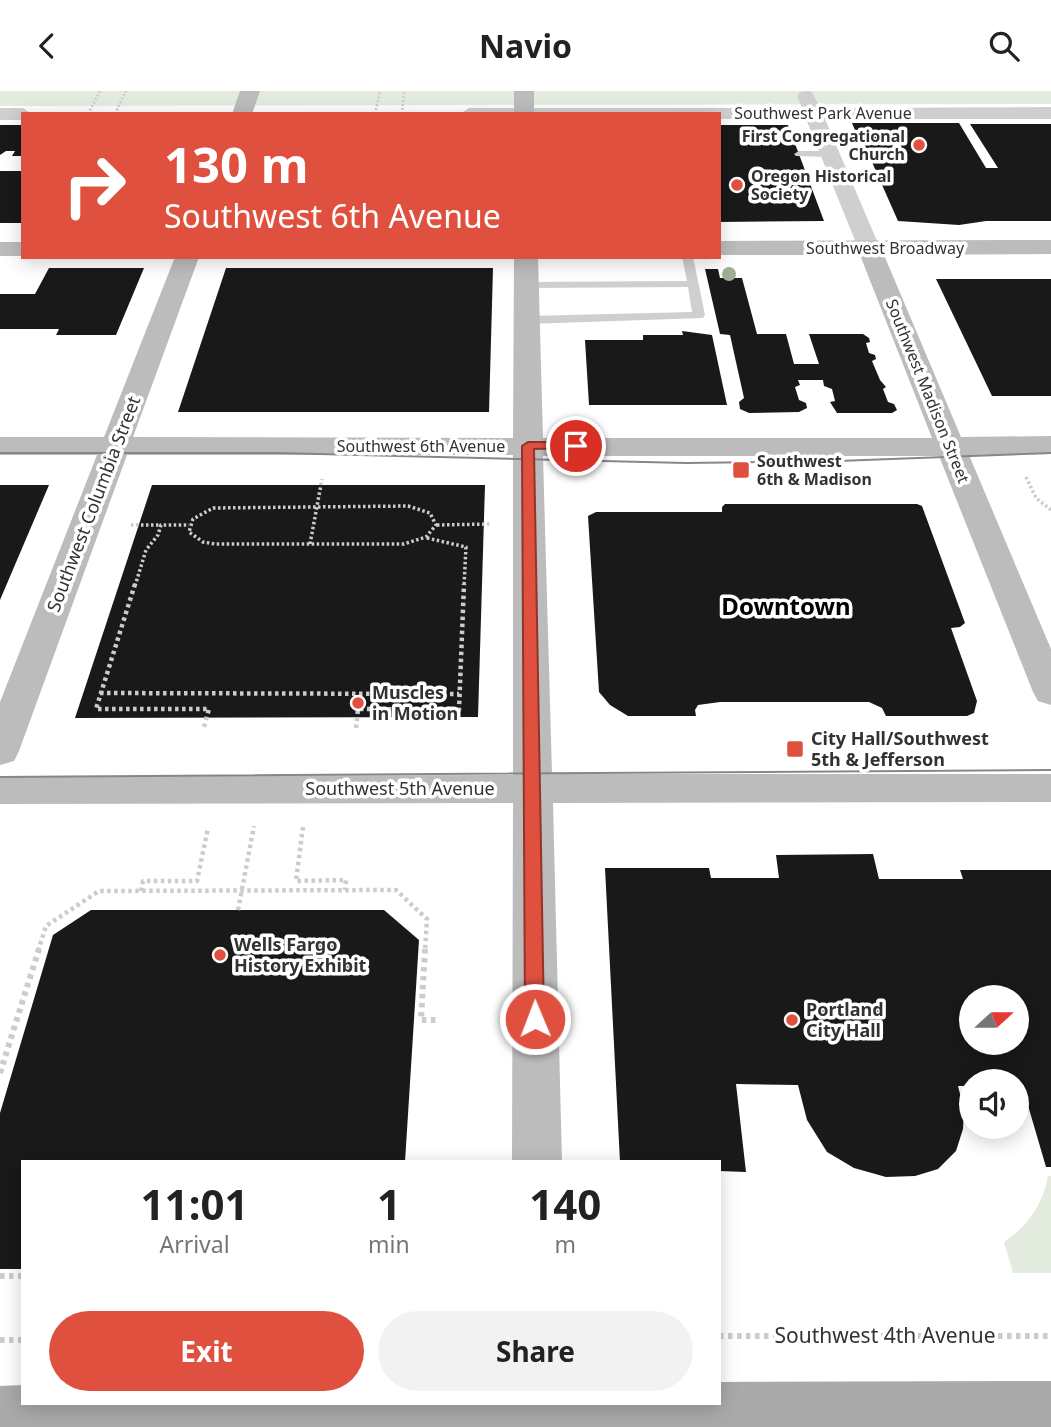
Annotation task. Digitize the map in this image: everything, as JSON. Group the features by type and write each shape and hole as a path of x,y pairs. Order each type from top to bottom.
{"main road":[{"path":"243,112 250,91"},
{"path":"524,91 524,112"},
{"name":"Southwest Broadway","path":"721,248 1051,247"},
{"name":"Southwest Madison Street","path":"869,248 1051,692"},
{"path":"0,249 21,249"},
{"name":"Southwest Columbia Street","path":"0,751 186,259"},
{"path":"526,259 537,1160"},
{"name":"Southwest 6th Avenue","path":"0,446 1051,445"},
{"name":"Southwest 5th Avenue","path":"0,790 1051,788"},
{"path":"0,1413 539,1414 1051,1409"}],"street":[{"name":"Southwest Madison Street","path":"804,91 869,248"},
{"name":"Southwest Park Avenue","path":"721,113 1051,113"},
{"path":"0,114 21,114"}],"lane":[{"path":"799,154 830,154"},
{"path":"528,320 699,316 687,259"},
{"path":"526,285 693,284"}],"path":[{"path":"89,112 100,91"},
{"path":"116,112 126,91"},
{"path":"375,112 380,91"},
{"path":"402,112 404,91"},
{"path":"1026,476 1036,498 1051,510"},
{"path":"310,544 323,478"},
{"path":"213,508 420,508 429,512 437,524 434,532 427,538 404,544 203,542 189,532 193,518 213,508"},
{"path":"437,524 491,524"},
{"path":"131,525 189,525"},
{"path":"161,525 158,535 146,549 96,709 209,709 204,727"},
{"path":"356,728 358,709 459,710 466,547 427,538"},
{"path":"100,693 459,694"},
{"path":"303,825 296,881 346,880 345,890"},
{"path":"141,891 143,881 197,881 209,826"},
{"path":"238,910 254,826"},
{"path":"0,1073 46,926 99,891 396,890 427,919 421,1020 439,1020"},
{"path":"0,1276 21,1276"},
{"name":"Southwest 4th Avenue","path":"721,1336 1051,1336"},
{"path":"0,1340 21,1340"}],"shaded area":[{"path":"0,91 1051,91 1051,104 0,106"},
{"path":"1048,1176 1051,1176 1051,1273 1013,1273 1004,1242 1020,1229 1033,1213"}],"building":[{"path":"852,123 959,123 986,168 998,168 970,124 1051,124 1051,221 986,221 959,225 898,221 860,135 857,135"},
{"path":"0,125 21,125 21,156 12,156 15,151 6,151 0,155"},
{"path":"721,125 788,125 824,221 721,222"},
{"path":"0,171 21,171 21,223 0,223"},
{"path":"49,268 144,268 116,335 56,335 59,329 0,329 0,294 35,294"},
{"path":"226,268 493,268 489,412 178,412"},
{"path":"705,269 718,269 720,278 742,278 757,334 786,334 794,364 819,364 809,334 863,334 869,338 870,342 866,343 869,353 875,355 876,359 872,361 886,387 883,389 888,402 894,404 897,410 892,413 837,413 830,402 835,401 832,389 824,386 823,380 798,380 800,385 795,387 799,400 806,403 807,408 799,412 749,413 740,409 739,402 744,398 730,335 720,334"},
{"path":"936,279 1051,279 1051,396 992,396"},
{"path":"682,331 712,335 727,405 589,405 585,340 643,340 643,335 683,335"},
{"path":"0,485 49,485 0,600"},
{"path":"152,485 485,485 478,717 75,718"},
{"path":"725,504 922,506 965,623 951,628 977,701 974,713 967,716 886,716 882,708 869,702 720,702 698,705 696,716 628,716 610,705 599,692 588,516 596,512 722,512"},
{"name":"Portland City Hall","path":"873,854 879,879 963,879 960,870 1051,870 1051,1167 1046,1167 1029,1109 1029,1069 959,1069 960,1139 956,1151 938,1169 915,1176 886,1177 854,1168 827,1152 807,1120 798,1085 736,1084 746,1172 721,1171 721,1160 620,1160 605,868 709,868 711,878 779,878 776,855"},
{"path":"91,910 384,910 419,940 405,1160 21,1160 21,1269 0,1269 0,1113 53,935"}],"tram line":[{"path":"0,453 278,453 686,463 838,461 1051,453"},
{"path":"0,777 1051,770"}],"place":[{"name":"First Congregational Church","path":"919,145"},
{"name":"Oregon Historical Society","path":"737,185"},
{"name":"Southwest 6th & Madison","path":"741,470"},
{"name":"Muscles in Motion","path":"358,703"},
{"name":"City Hall/Southwest 5th & Jefferson","path":"795,749"},
{"name":"Wells Fargo History Exhibit","path":"220,955"},
{"name":"Portland City Hall","path":"792,1020"}],"district":[{"name":"Downtown","path":"786,607"}],"route":[{"path":"535,1019 528,446 576,446"}]}
